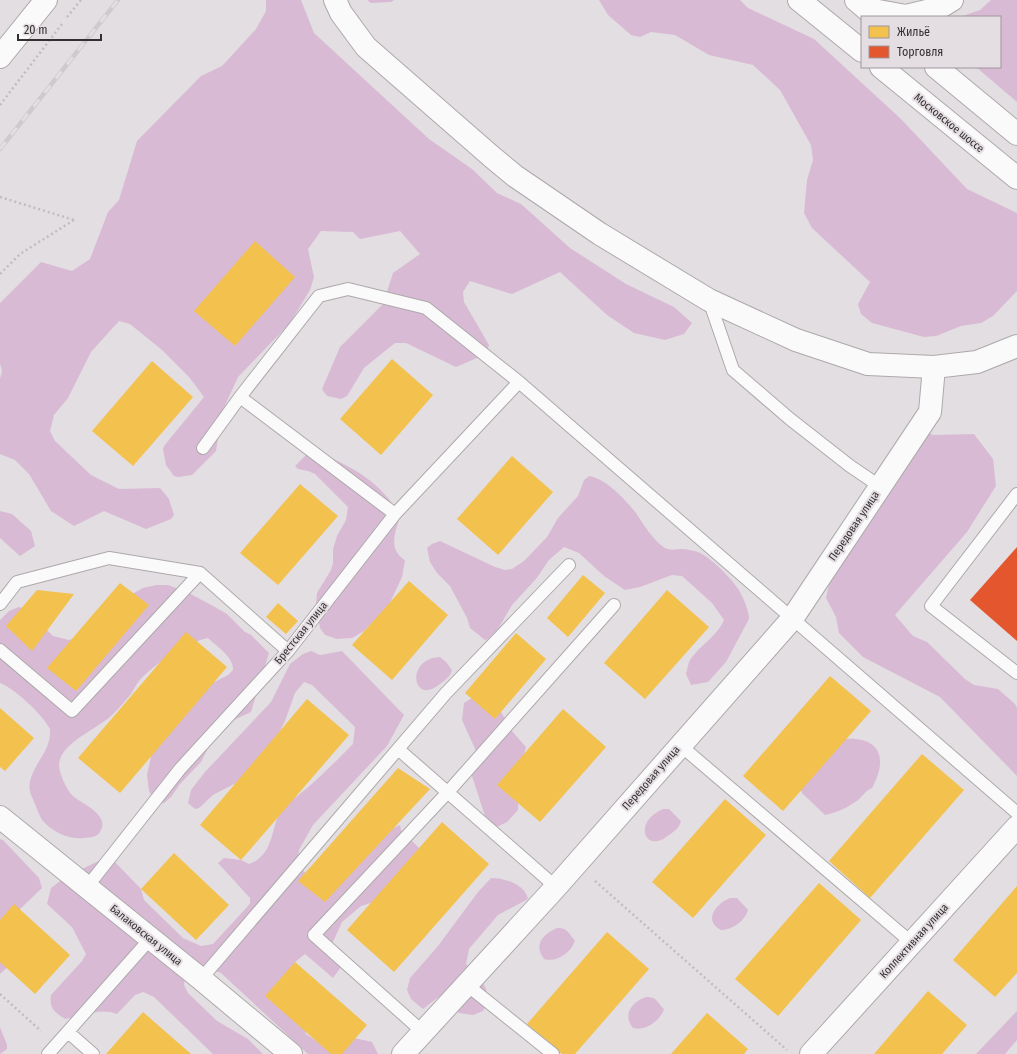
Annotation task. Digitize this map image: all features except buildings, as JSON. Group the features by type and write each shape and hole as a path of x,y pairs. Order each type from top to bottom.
{"street":[{"path":"335,0 341,13 366,47 515,176 600,234 709,300 796,340 868,364 934,367 977,362 1015,346"},
{"path":"800,0 861,50"},
{"path":"867,9 906,16 939,8 952,0"},
{"path":"0,57 41,3"},
{"name":"Московское шоссе","path":"882,68 1014,177"},
{"path":"937,68 1017,134"},
{"name":"Передовая улица","path":"403,1054 424,1033 556,887 792,619 930,412 934,367"},
{"name":"Балаковская улица","path":"0,817 151,938 291,1054"},
{"name":"Коллективная улица","path":"811,1054 1017,827"}],"lane":[{"path":"203,448 240,397 319,296 348,289 426,308 519,382 1017,813"},
{"path":"709,300 733,370 790,419 850,466 880,487"},
{"name":"Брестская улица","path":"87,887 180,769 288,651 395,514 519,382"},
{"path":"240,397 395,514"},
{"path":"1017,494 932,606 1017,673"},
{"path":"0,604 17,582 109,558 200,573 288,651"},
{"path":"201,979 446,693 569,565"},
{"path":"0,650 72,711 200,573"},
{"path":"424,1033 314,935 448,792 614,606"},
{"path":"680,745 912,943"},
{"path":"398,749 556,887"},
{"path":"48,1054 151,938"},
{"path":"467,985 553,1054"},
{"path":"68,1032 93,1054"}],"path":[{"path":"0,105 80,0"},
{"path":"0,197 74,220 20,254 0,274"},
{"path":"575,864 792,1054"},
{"path":"0,994 56,1044"}],"shaded area":[{"path":"266,0 301,0 314,33 429,139 472,169 497,193 521,204 570,248 626,284 674,307 692,323 684,334 665,340 634,333 607,315 560,272 512,294 470,281 463,292 464,302 489,345 486,354 456,367 406,343 395,343 364,368 347,396 341,399 327,396 322,389 340,347 383,304 393,273 420,254 400,231 360,239 353,232 321,231 308,249 314,277 310,290 290,323 238,377 222,412 216,451 192,475 178,477 174,476 166,465 163,449 204,397 189,377 162,350 130,324 119,321 91,352 68,398 54,415 50,431 55,441 91,475 119,489 160,488 169,499 174,515 171,519 146,529 104,511 74,526 51,511 29,474 15,460 0,454 0,379 2,371 0,363 0,303 41,262 72,271 90,259 108,212 119,200 137,141 201,76 222,66 256,29 266,11"},
{"path":"367,0 394,0 391,2 371,3"},
{"path":"599,0 740,0 748,8 814,39 901,119 967,189 1017,213 1017,291 993,316 981,323 961,326 936,336 924,337 872,323 861,314 858,304 870,282 812,228 804,213 807,180 813,160 811,145 780,90 753,65 709,55 675,35 651,32 640,37 631,35 608,15"},
{"path":"991,0 1017,0 1017,102 977,68 1001,68 1001,16 963,16 980,10"},
{"path":"924,431 933,435 974,434 993,459 996,486 967,532 895,615 913,636 927,642 965,679 974,685 998,689 1015,704 1017,708 1017,776 940,697 863,657 839,633 836,617 826,598 829,584 822,557 825,549 881,487"},
{"path":"314,451 344,464 372,482 390,500 399,520 394,542 397,552 405,560 402,577 388,607 364,631 352,638 337,639 325,635 320,628 316,604 317,593 331,570 333,563 333,549 337,536 346,520 348,507 315,474 298,469 295,466 307,454"},
{"path":"589,476 602,481 621,496 636,513 652,536 661,545 669,549 687,549 703,554 724,572 741,593 749,619 726,662 708,682 691,685 686,674 689,662 697,651 717,631 724,620 712,603 682,576 672,575 640,587 625,590 604,576 579,553 564,547 549,560 536,579 512,605 498,629 485,640 470,628 467,618 450,586 437,573 430,562 427,548 440,541 495,567 505,570 512,569 524,561 547,537 558,518 578,496 584,480"},
{"path":"0,511 12,514 31,531 35,546 20,556 0,538"},
{"path":"156,585 168,585 189,593 227,614 269,653 251,712 225,724 212,740 201,762 180,784 171,797 164,803 157,804 149,791 147,775 152,752 193,693 228,675 233,670 233,665 228,656 208,638 180,649 145,674 114,714 72,743 61,757 59,768 68,789 72,795 94,810 102,820 102,826 100,832 93,837 73,838 56,832 43,821 30,793 29,785 33,773 48,744 50,729 28,703 13,690 0,683 0,620 9,611 19,607 25,609 53,636 69,640 79,637 123,599 143,588"},
{"path":"311,651 320,655 342,651 404,715 387,746 313,825 299,850 297,865 309,876 400,825 401,830 419,848 418,874 400,894 361,906 342,922 332,944 341,967 333,978 305,954 295,962 289,975 306,1034 318,1042 354,1038 372,1042 378,1054 308,1054 221,973 194,964 185,975 184,985 188,993 217,1021 248,1039 263,1054 213,1054 154,997 143,992 135,995 117,1014 104,1011 65,1019 52,1007 51,995 82,961 86,954 72,927 47,904 51,888 65,877 101,860 113,860 141,889 144,900 183,938 201,946 213,944 248,906 250,903 250,898 218,863 224,858 241,860 249,864 263,855 270,842 281,809 319,778 353,744 355,727 312,685 304,682 295,693 285,721 273,745 240,781 213,795 199,808 195,809 188,803 191,790 205,772 271,702 290,664 303,654"},
{"path":"440,657 452,670 448,678 431,689 423,690 418,686 416,680 417,672 421,665 429,659"},
{"path":"491,686 499,708 511,730 526,747 519,777 518,810 507,822 495,828 485,816 471,773 476,751 462,720 464,703"},
{"path":"844,739 866,741 873,746 878,752 880,768 872,788 858,800 838,811 825,815 802,793 797,781"},
{"path":"663,809 669,809 681,821 678,827 661,840 654,841 648,839 645,834 647,821"},
{"path":"0,839 3,840 39,878 42,888 20,909 25,935 22,954 0,974"},
{"path":"491,878 502,879 513,883 523,889 528,899 498,915 469,949 466,964 484,985 488,997 487,1004 483,1011 473,1015 459,1013 446,995 441,995 423,1009 411,999 407,990 410,978 438,946 478,892"},
{"path":"737,898 748,910 744,918 734,927 721,930 715,926 712,917 716,908 725,900"},
{"path":"557,928 564,929 575,940 571,949 563,956 549,960 544,959 539,949 541,940 552,930"},
{"path":"646,997 653,998 664,1009 660,1017 652,1024 638,1029 633,1028 628,1018 630,1009 641,999"},
{"path":"1017,1011 1017,1040 1005,1054 976,1054"},
{"path":"0,1027 7,1045 7,1049 0,1054"}],"railway":[{"path":"0,149 118,0"}]}
